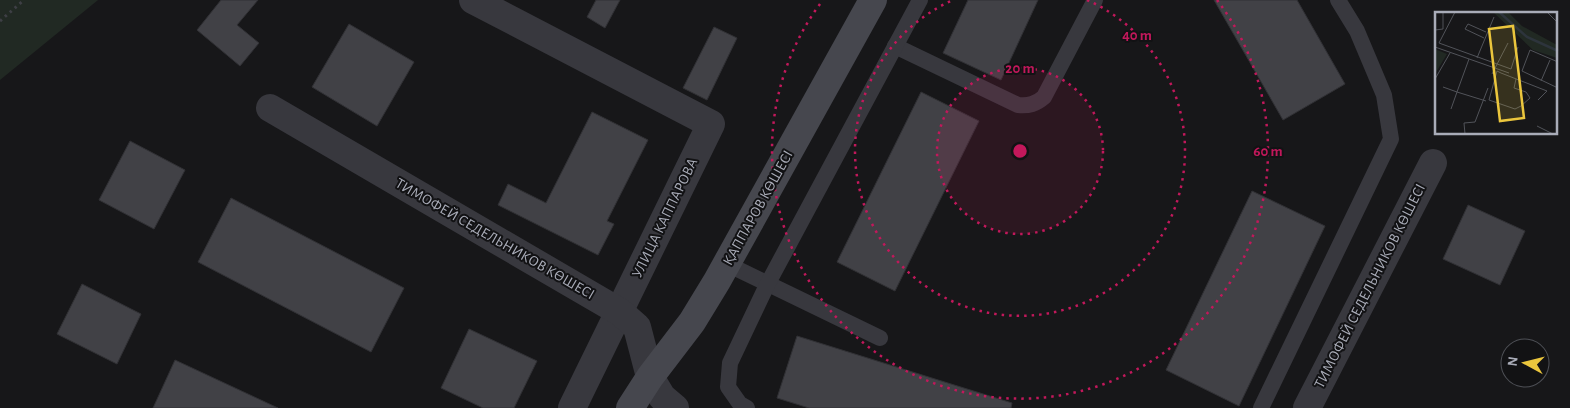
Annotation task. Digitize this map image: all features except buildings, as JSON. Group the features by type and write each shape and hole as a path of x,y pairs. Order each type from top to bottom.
{"street":[{"name":"УЛИЦА КАППАРОВА","path":"472,0 711,124 620,312"},
{"name":"ҚАППАРОВ КӨШЕСІ","path":"630,408 650,376 692,322 727,264 874,0"},
{"name":"ТИМОФЕЙ СЕДЕЛЬНИКОВ КӨШЕСІ","path":"270,108 620,312 637,327 650,376 662,397 675,408"},
{"name":"ТИМОФЕЙ СЕДЕЛЬНИКОВ КӨШЕСІ","path":"1307,408 1432,163"},
{"path":"572,408 620,312"}],"lane":[{"path":"746,408 740,404 728,388 730,363 767,285 920,0"},
{"path":"895,46 1018,106 1028,106 1038,102 1044,96 1096,0"},
{"path":"1261,408 1391,139 1384,95 1357,31 1338,0"},
{"path":"727,264 880,338"}],"path":[{"path":"0,21 24,0"}],"shaded area":[{"path":"0,0 98,0 0,80"}]}
